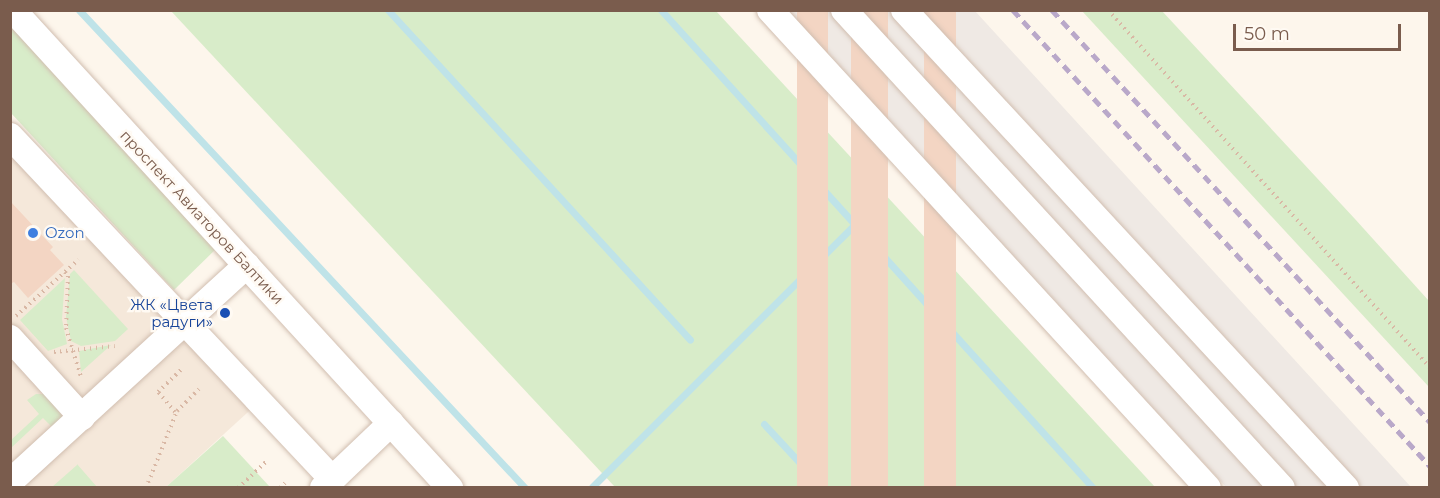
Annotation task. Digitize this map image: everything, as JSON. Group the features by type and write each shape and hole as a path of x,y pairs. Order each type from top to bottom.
{"street":[{"name":"проспект Авиаторов Балтики","path":"13,10 450,488"},
{"path":"770,10 1209,488"},
{"path":"844,10 1282,488"},
{"path":"904,10 1346,488"},
{"path":"10,136 186,323 326,482 391,423"},
{"path":"10,482 186,323 246,265"},
{"path":"11,328 82,417"}],"path":[{"path":"1108,10 1430,367"},
{"path":"11,328 78,260"},
{"path":"65,272 68,276 64,319 81,377"},
{"path":"46,355 73,349 115,346"},
{"path":"176,412 158,392 181,370"},
{"path":"146,488 176,412 199,389"},
{"path":"238,488 266,462"},
{"path":"280,488 285,483"}],"shaded area":[{"path":"785,11 975,11 1411,487 1226,487"},
{"name":"ЖК «Цвета радуги»","path":"10,138 258,403 166,487 11,487"}],"green space":[{"path":"171,11 716,11 1155,487 615,487"},
{"path":"1082,11 1162,11 1355,219 1429,301 1429,387"},
{"path":"11,22 219,246 174,290 11,113"},
{"path":"74,270 128,329 115,341 81,346 71,341 66,317 70,274"},
{"path":"65,278 62,319 67,344 48,351 20,320"},
{"path":"111,345 81,372 79,351"},
{"path":"36,394 46,394 63,417 55,430 43,418 11,448 11,440 39,414 27,400"},
{"path":"223,436 270,487 166,487"},
{"path":"77,465 97,487 52,487"}],"building":[{"path":"797,10 828,10 828,488 797,488"},
{"path":"851,10 888,10 888,488 851,488"},
{"path":"924,10 956,10 956,488 924,488"},
{"path":"10,201 53,247 50,250 64,265 28,298 14,282 10,284"}],"waterway":[{"path":"79,10 525,488"},
{"path":"388,10 690,340"},
{"path":"661,10 1093,488"},
{"path":"592,487 854,225"},
{"path":"764,424 823,488"}],"railway":[{"path":"1013,10 1430,466"},
{"path":"1052,10 1430,422"}],"place":[{"name":"Ozon","path":"33,233"},
{"name":"ЖК «Цвета радуги»","path":"225,313"}]}
